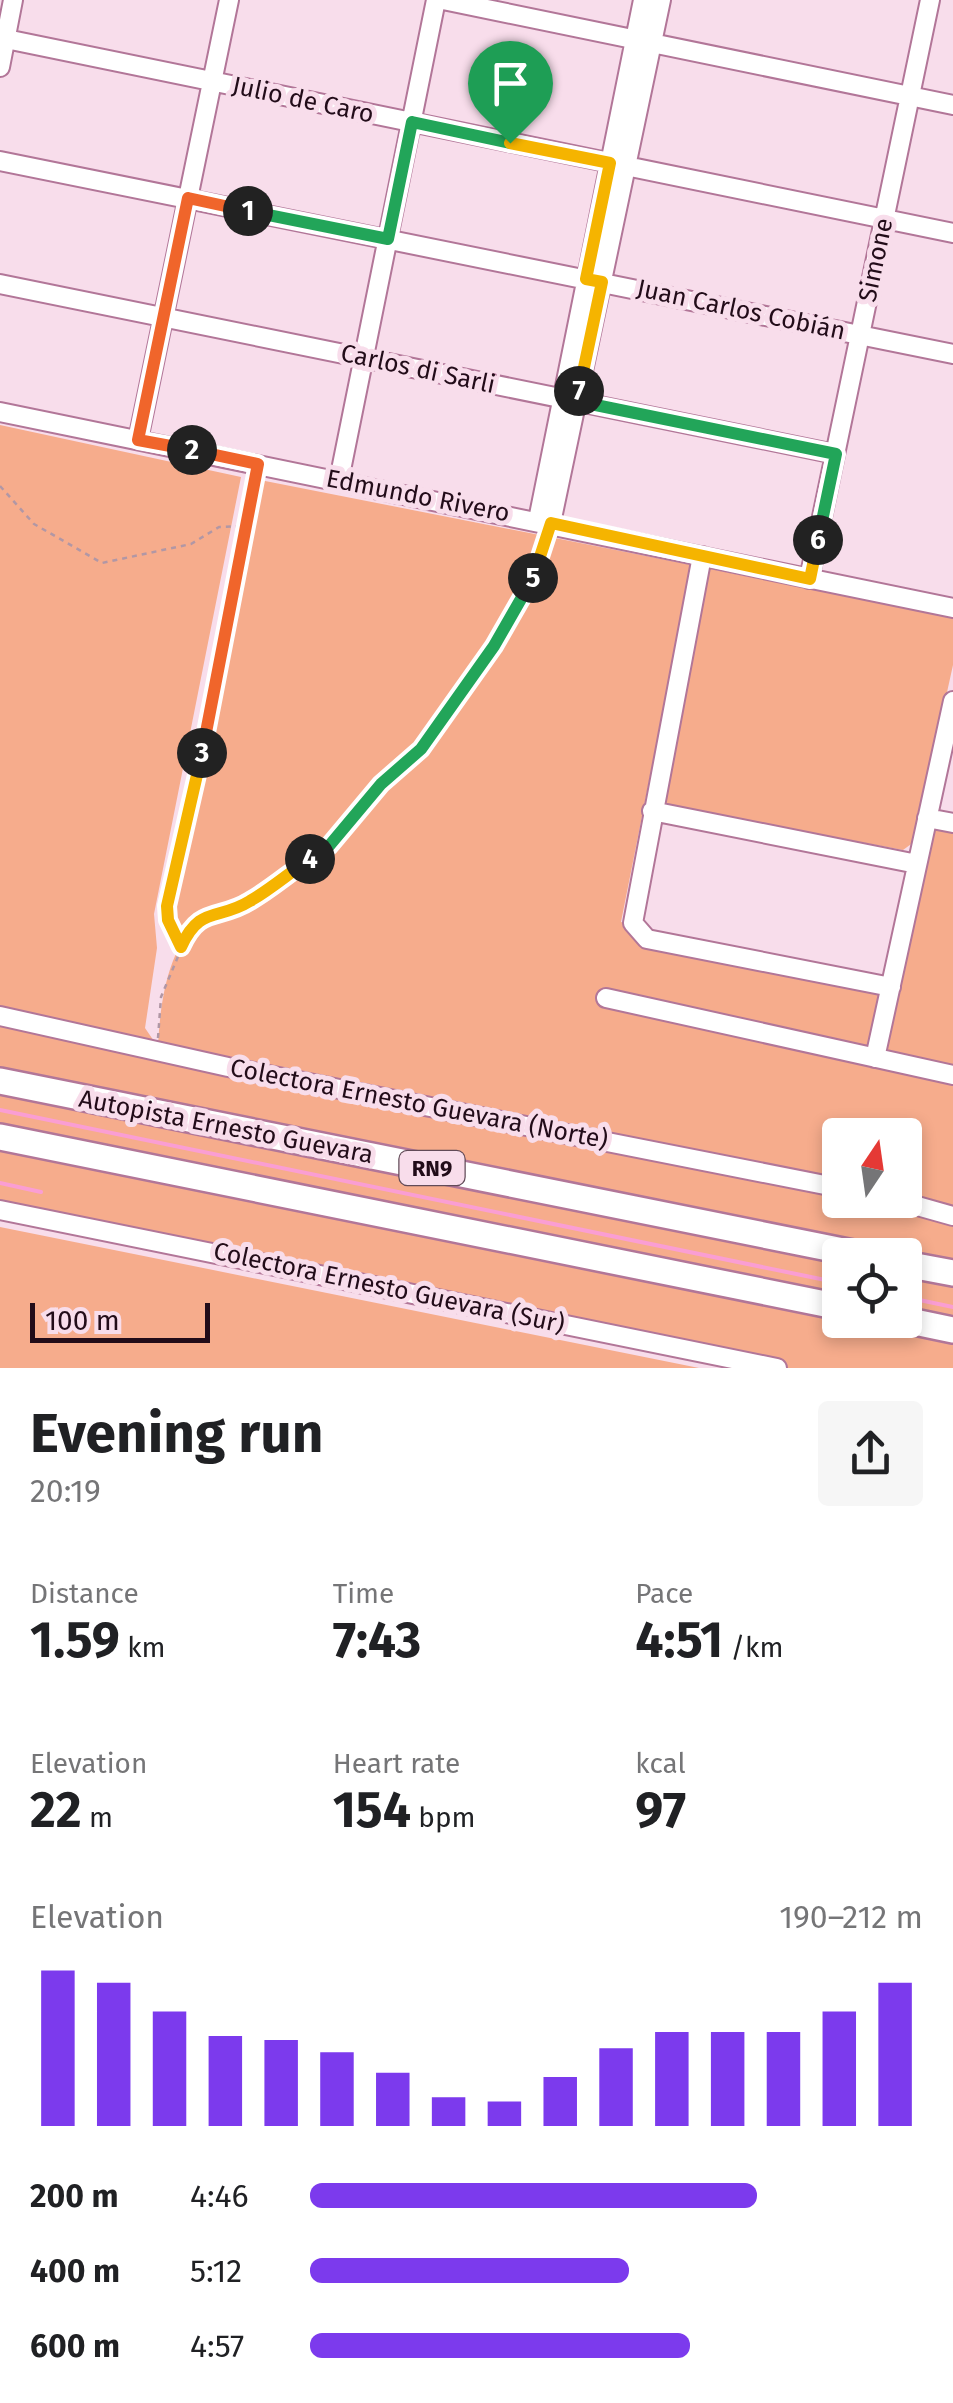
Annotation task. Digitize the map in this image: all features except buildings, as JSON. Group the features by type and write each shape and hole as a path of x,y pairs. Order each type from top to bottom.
{"highway":[{"name":"Autopista Ernesto Guevara","path":"0,1082 822,1247"},
{"name":"RN9","path":"4,1138 822,1303"},
{"path":"922,1267 953,1273"},
{"path":"922,1324 953,1330"}],"street":[{"path":"0,63 13,0"},
{"path":"138,440 229,0"},
{"path":"339,480 439,0 953,105"},
{"path":"642,0 643,41"},
{"path":"544,522 643,41 661,0"},
{"name":"Simone","path":"810,579 930,0"},
{"name":"Julio de Caro","path":"6,39 953,233"},
{"name":"Juan Carlos Cobián","path":"0,161 953,354"},
{"name":"Carlos di Sarli","path":"0,284 836,454"},
{"name":"Edmundo Rivero","path":"0,412 953,608"},
{"path":"702,556 633,917 636,931 648,939 891,987"},
{"path":"876,1058 953,700"},
{"path":"652,811 918,864"},
{"path":"928,818 953,823"},
{"path":"606,998 953,1075"},
{"name":"Colectora Ernesto Guevara (Norte)","path":"0,1016 228,1067 822,1184"},
{"path":"922,1207 953,1216"},
{"name":"Colectora Ernesto Guevara (Sur)","path":"0,1210 777,1368"}],"path":[{"path":"181,947 168,920 167,906 258,464"},
{"path":"0,486 34,524 102,563 192,544 220,527 248,526"},
{"path":"159,1049 161,997 190,928 205,915 244,905 329,846 381,784 421,749 528,588 544,522"}],"shaded area":[{"path":"0,425 241,477 154,914 157,948 145,1028 158,1047 173,960 203,916 189,919 183,930 176,918 176,900 250,549 260,480 692,565 621,922 629,924 633,934 876,990 880,995 869,1044 862,1049 608,993 953,1075 953,1368 777,1368 0,1210"},
{"path":"706,568 953,618 953,665 914,842 903,850 662,805"},
{"path":"953,831 953,1067 889,1053 886,1045 931,832"},
{"path":"0,1227 699,1368 0,1368"}],"waterway":[{"path":"0,1110 822,1279"},
{"path":"0,1183 41,1192"},
{"path":"922,1301 953,1307"}],"route":[{"path":"412,122 510,143 610,163 586,279 602,282 576,401 836,454 810,579 551,523 528,588 494,646 421,749 381,784 329,846 244,905 205,915 190,928 181,947 168,920 167,906 226,638 258,464 138,440 188,198 388,239 412,122"}]}
